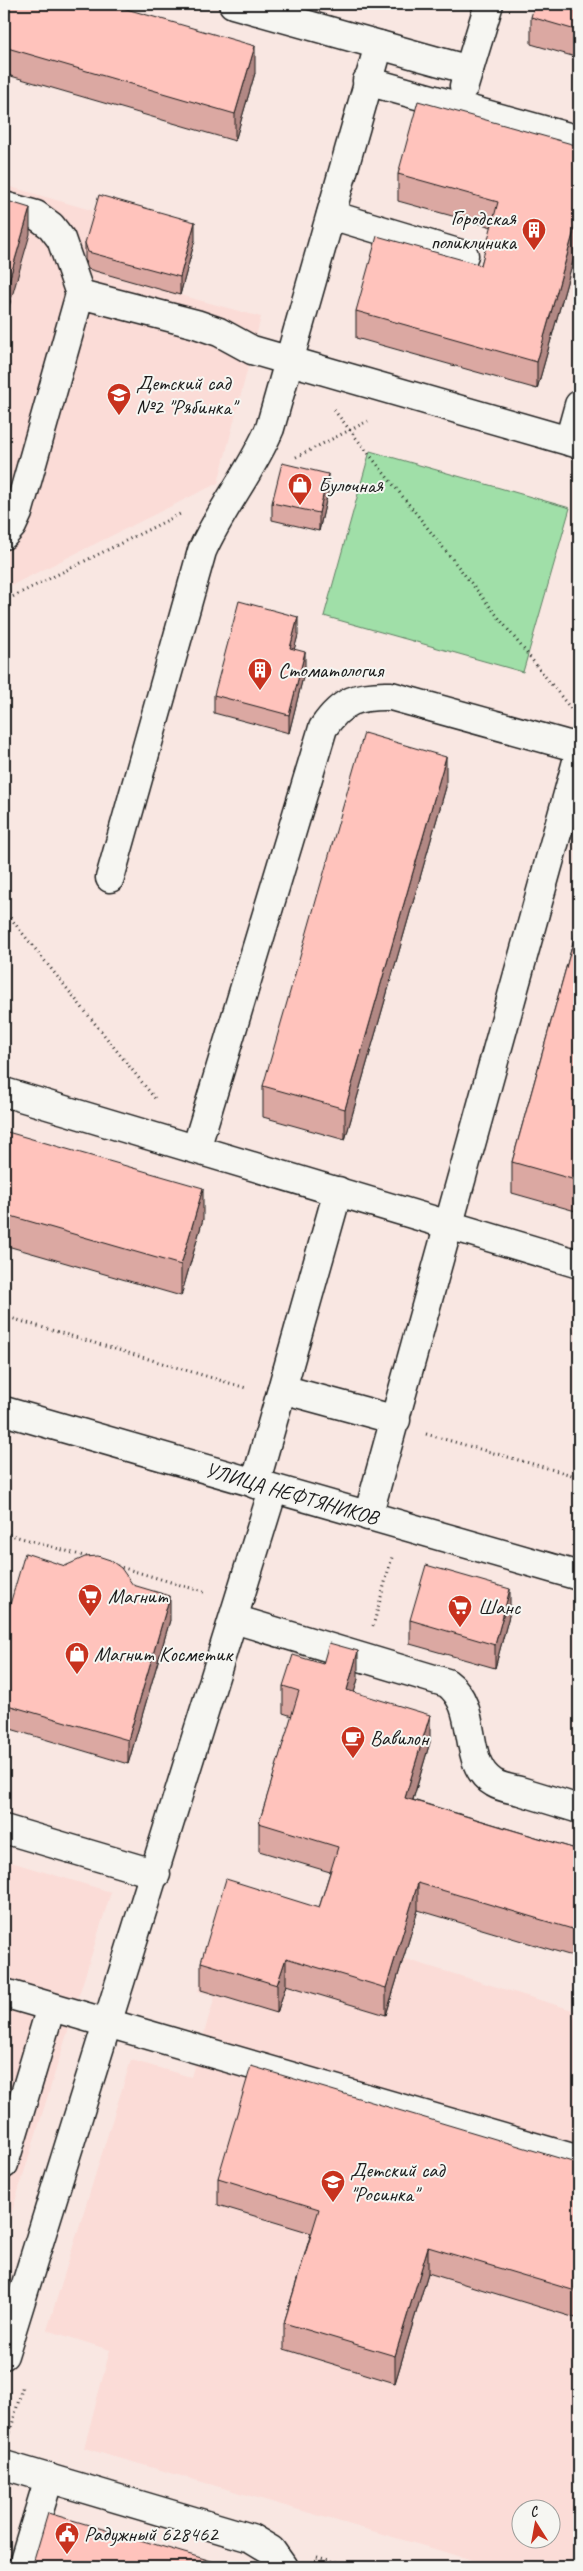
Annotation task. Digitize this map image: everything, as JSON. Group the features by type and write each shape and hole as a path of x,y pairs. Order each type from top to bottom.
{"street":[{"path":"233,4 469,70"},
{"path":"458,106 489,4"},
{"path":"110,878 202,551 211,531 263,445 290,361 378,45"},
{"path":"368,81 579,140"},
{"path":"4,206 36,215 51,226 60,239 80,294 18,513 4,535"},
{"path":"331,215 464,255"},
{"path":"80,294 196,324 219,332 237,344 252,350 574,443 579,405"},
{"path":"196,1149 323,728 334,713 351,701 368,695 391,696 579,748"},
{"path":"368,1516 579,754"},
{"path":"4,1092 579,1264"},
{"path":"4,2355 156,1874 234,1619 264,1487 282,1389 338,1192"},
{"path":"282,1389 396,1420"},
{"name":"УЛИЦА НЕФТЯНИКОВ","path":"4,1411 579,1576"},
{"path":"234,1619 448,1682 458,1691 466,1708 478,1764 483,1774 495,1784 579,1809"},
{"path":"4,1829 156,1874"},
{"path":"4,1993 579,2160"},
{"path":"4,2164 51,2007"},
{"path":"4,2465 251,2538 270,2550 283,2567"},
{"path":"22,2567 49,2478"}],"path":[{"path":"333,408 573,712"},
{"path":"4,910 159,1103"},
{"path":"4,1533 95,1560"},
{"path":"114,1565 205,1593 234,1619"}],"shaded area":[{"name":"Детский сад №2 \"Рябинка\"","path":"4,185 195,240 180,295 261,317 218,483 4,589"},
{"path":"4,1860 111,1892 4,2237"},
{"name":"Детский сад \"Росинка\"","path":"224,1904 579,2012 579,2567 497,2567 84,2448 110,2350 47,2330 131,2060 191,2077 215,1996 198,1991"}],"green space":[{"path":"370,451 570,508 523,672 324,616"}],"building":[{"path":"4,4 109,4 255,46 235,114 4,47"},
{"path":"535,4 579,4 579,31 531,17"},
{"name":"Городская поликлиника","path":"418,101 579,146 579,213 537,362 356,311 377,236 481,265 498,202 398,174"},
{"path":"99,195 195,222 180,277 88,252 85,243"},
{"path":"4,200 30,208 4,298"},
{"path":"282,463 328,474 319,513 272,503"},
{"name":"Стоматология","path":"239,601 298,617 290,648 305,652 289,715 214,695"},
{"path":"364,733 446,757 345,1109 263,1086"},
{"path":"579,921 579,1181 512,1162"},
{"path":"4,1131 203,1188 181,1265 4,1214"},
{"path":"25,1553 65,1566 85,1557 98,1556 110,1560 121,1568 133,1585 170,1596 128,1740 4,1704 4,1625"},
{"path":"426,1565 510,1589 495,1645 410,1620"},
{"path":"329,1643 358,1651 347,1690 430,1715 405,1798 579,1850 579,1931 418,1883 386,1988 286,1958 277,1985 201,1962 226,1879 319,1908 338,1847 259,1823 299,1691 283,1686 293,1655 323,1664"},
{"path":"251,2066 579,2164 579,2292 428,2247 395,2356 284,2323 319,2209 218,2178"},
{"path":"48,2513 232,2567 32,2567"}],"place":[{"name":"Городская поликлиника","path":"534,251"},
{"name":"Детский сад №2 \"Рябинка\"","path":"119,416"},
{"name":"Булочная","path":"300,506"},
{"name":"Стоматология","path":"260,691"},
{"name":"Магнит","path":"90,1617"},
{"name":"Шанс","path":"460,1628"},
{"name":"Магнит Косметик","path":"77,1675"},
{"name":"Вавилон","path":"353,1759"},
{"name":"Детский сад \"Росинка\"","path":"333,2203"},
{"name":"Радужный 628462","path":"67,2555"}]}
